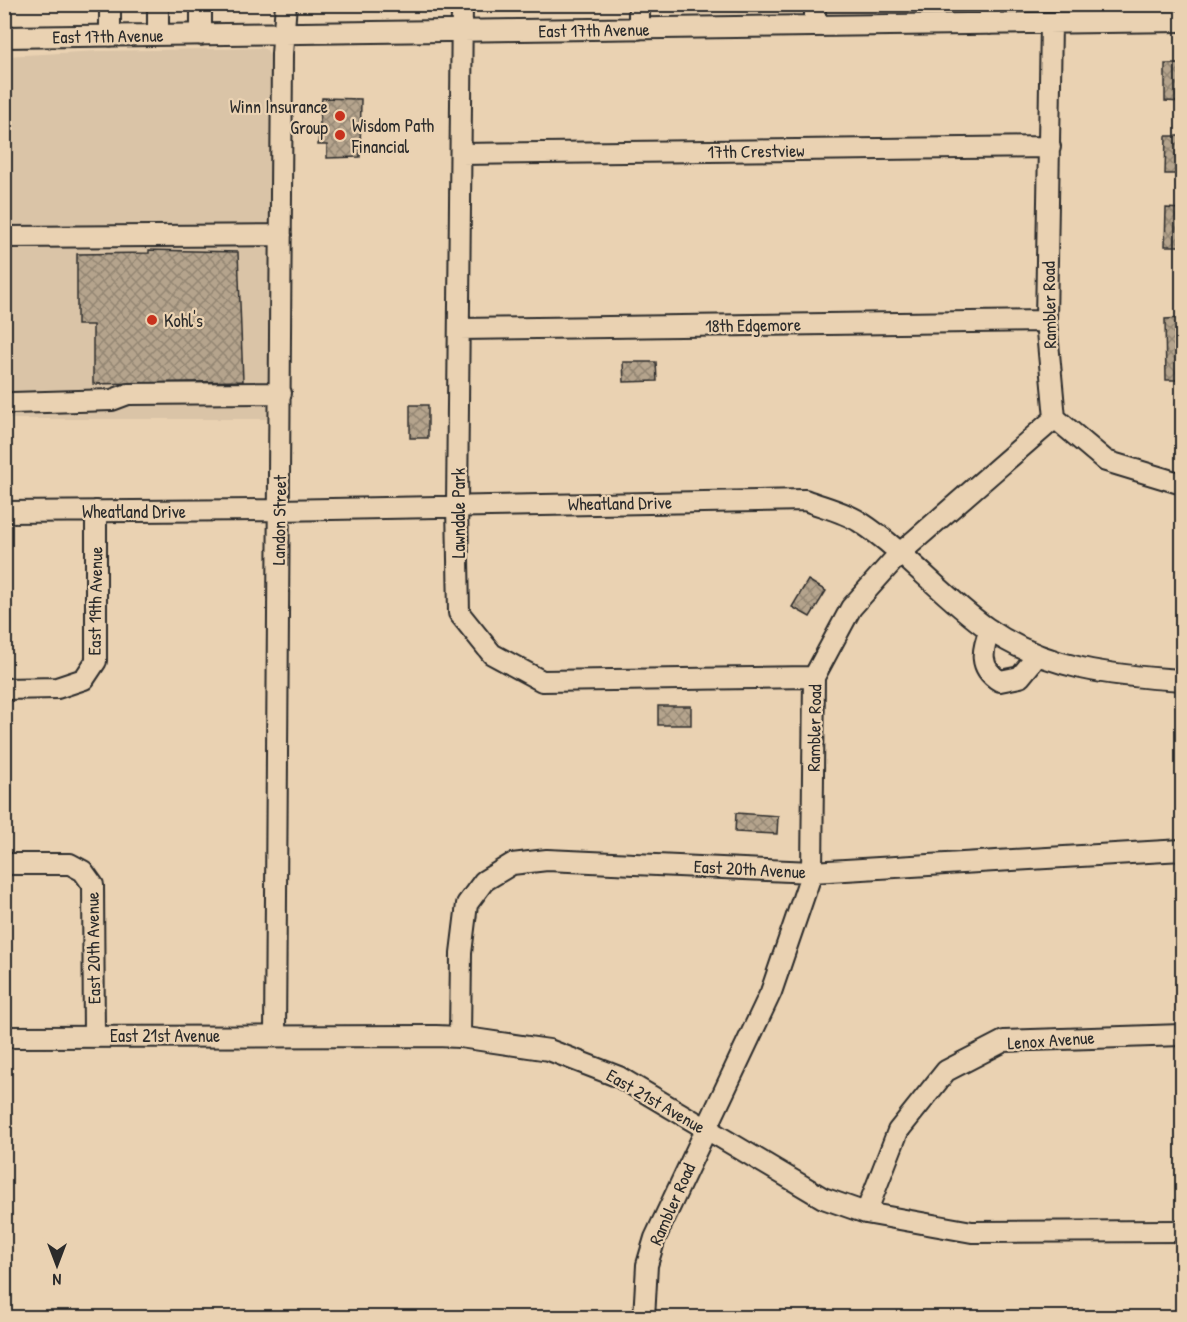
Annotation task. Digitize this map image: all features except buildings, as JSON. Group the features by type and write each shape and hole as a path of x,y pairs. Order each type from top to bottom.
{"street":[{"path":"110,4 110,36"},
{"path":"158,4 158,35"},
{"path":"201,4 201,35"},
{"name":"Landon Street","path":"275,1036 281,235 286,4"},
{"name":"Lawndale Park","path":"462,4 457,506 459,613 492,654 542,681 814,677"},
{"path":"639,4 639,29"},
{"path":"815,4 815,26"},
{"name":"East 17th Avenue","path":"4,38 815,26 990,14 1051,24 1178,15"},
{"name":"Rambler Road","path":"644,1317 647,1265 655,1238 771,992 812,872 814,677 851,608 899,554 1055,418 1046,321 1051,24"},
{"name":"17th Crestview","path":"461,154 1050,147"},
{"path":"4,237 281,235"},
{"name":"18th Edgemore","path":"459,329 1046,321"},
{"path":"12,403 112,400 128,394 281,393"},
{"path":"1055,418 1106,461 1182,484"},
{"name":"Wheatland Drive","path":"4,512 279,510 806,500 860,522 990,630 1038,655 1076,668 1111,674 1182,680"},
{"name":"East 19th Avenue","path":"4,689 57,688 84,679 96,661 96,512"},
{"path":"990,630 983,661 987,670 1000,681 1020,677 1038,655"},
{"name":"East 20th Avenue","path":"460,1037 461,953 467,904 484,881 512,864 548,860 812,872 1182,850"},
{"name":"East 20th Avenue","path":"4,864 70,864 83,871 93,885 94,1036"},
{"name":"Lenox Avenue","path":"866,1213 898,1131 946,1071 1004,1041 1182,1035"},
{"name":"East 21st Avenue","path":"4,1036 460,1037 549,1050 620,1077 823,1198 866,1213 972,1232 1182,1231"}],"shaded area":[{"path":"261,48 267,50 272,59 270,419 5,419 5,56 99,51"}],"place":[{"name":"Winn Insurance Group","path":"340,116"},
{"name":"Wisdom Path Financial","path":"340,135"},
{"name":"Kohl's","path":"152,320"}]}
